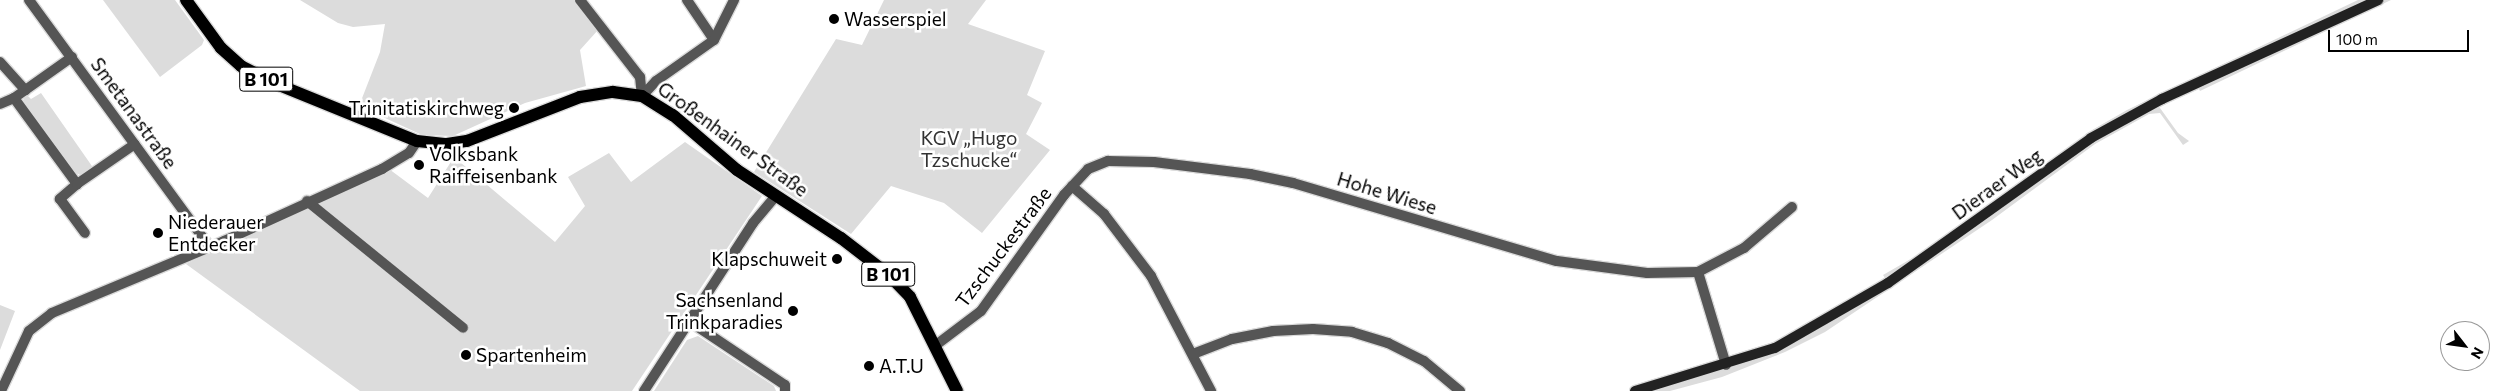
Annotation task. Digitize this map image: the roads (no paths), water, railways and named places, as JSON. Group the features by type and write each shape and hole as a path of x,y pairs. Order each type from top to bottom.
{"main road":[{"name":"Großenhainer Straße","path":"186,0 221,48 241,66 274,84 418,141 447,144 467,141 580,97 613,92 642,96 673,115 718,156 841,238 889,276 910,297 936,345 957,391"},
{"name":"Dieraer Weg","path":"1635,391 1726,365 1774,348 1888,284 2091,138 2170,96 2378,0"}],"street":[{"name":"Smetanastraße","path":"29,0 209,246"},
{"path":"580,0 640,77 642,96"},
{"path":"687,0 714,40"},
{"path":"642,96 656,81 714,40 734,0"},
{"path":"0,104 14,98 72,57"},
{"path":"0,62 25,90"},
{"path":"14,98 77,184"},
{"path":"1,391 23,339 35,324 72,303 209,246 397,161 418,141"},
{"path":"85,233 60,199 77,184 134,144"},
{"name":"Hohe Wiese","path":"1072,186 1088,169 1108,162 1204,166 1293,183 1557,261 1630,271 1698,272 1744,248 1792,207"},
{"path":"1072,186 1104,214 1135,252 1193,354 1211,391"},
{"name":"Tzschuckestraße","path":"936,345 981,311 1072,186"},
{"path":"644,391 753,223 776,196"},
{"path":"307,201 463,328"},
{"path":"1698,272 1726,365"},
{"path":"689,322 785,385 785,391"},
{"path":"1193,354 1232,339 1273,331 1313,329 1352,332 1388,343 1424,361 1460,391"}],"place":[{"name":"Wasserspiel","path":"834,19"},
{"name":"Trinitatiskirchweg","path":"514,108"},
{"name":"Volksbank Raiffeisenbank","path":"419,165"},
{"name":"Niederauer Entdecker","path":"158,233"},
{"name":"Klapschuweit","path":"837,259"},
{"name":"Sachsenland Trinkparadies","path":"793,311"},
{"name":"Spartenheim","path":"466,355"},
{"name":"A.T.U","path":"869,366"}],"park label":[{"name":"KGV „Hugo Tzschucke“","path":"969,149"}]}
